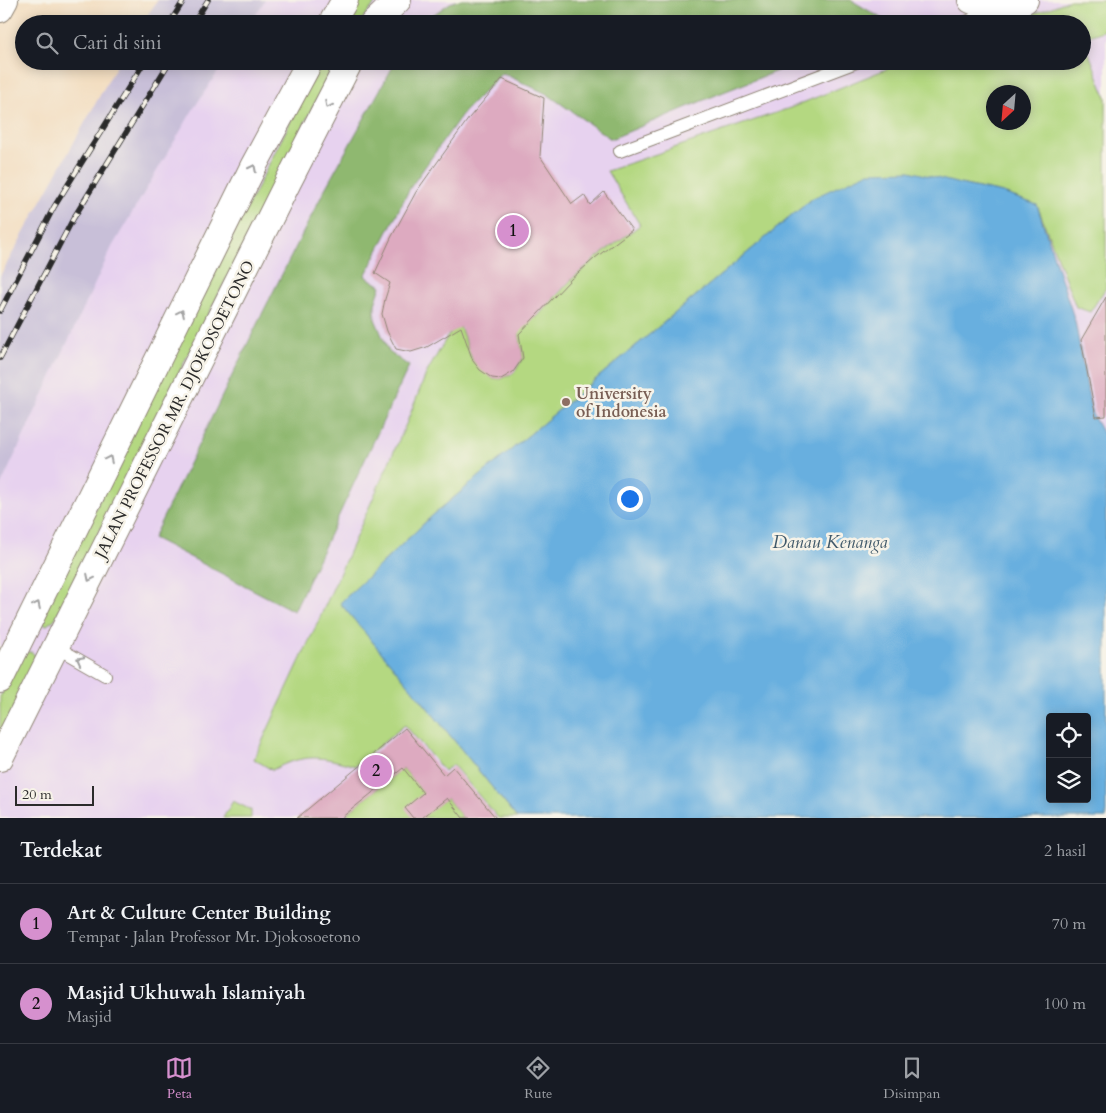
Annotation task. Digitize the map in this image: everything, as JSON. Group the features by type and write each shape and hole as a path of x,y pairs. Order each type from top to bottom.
{"street":[{"path":"0,9 5,0"},
{"path":"336,15 345,0"},
{"path":"382,15 398,0"},
{"path":"970,0 996,11 1024,0"},
{"name":"JALAN PROFESSOR MR. DJOKOSOETONO","path":"0,680 253,168 305,70"},
{"name":"JALAN PROFESSOR MR. DJOKOSOETONO","path":"0,758 278,200 345,70"},
{"path":"25,630 56,647"}],"lane":[{"path":"985,15 996,11"},
{"path":"620,151 836,70"},
{"path":"56,647 105,674"}],"shaded area":[{"path":"158,0 265,0 256,15 147,15"},
{"name":"University of Indonesia","path":"256,0 1106,0 1106,818 0,818 0,462 51,341 210,70 1091,70 1091,15 246,15"},
{"path":"114,70 219,70 194,108 112,247 0,487 0,276"}],"green space":[{"path":"361,0 378,0 366,15 349,15"},
{"path":"459,0 851,0 876,15 433,15 450,3"},
{"path":"1070,0 1106,0 1106,30 1091,35 1091,15 1031,15"},
{"path":"1091,59 1106,97 1106,288 1090,312 1076,307 1037,205 1003,193 960,184 813,198 433,515 340,603 517,818 498,818 453,765 444,771 405,725 355,766 322,758 313,758 294,761 272,770 254,759 317,624 407,422 426,374 447,337 459,324 473,361 492,378 501,379 514,373 523,358 518,328 530,314 536,318 571,280 596,258 640,225 607,171 790,108 884,70 1091,70"},
{"path":"316,70 331,70 55,619 47,625 43,624 41,616"},
{"path":"391,70 779,70 611,139 547,94 502,73 463,113 410,188 365,276 381,286 375,304 375,319 389,352 409,366 294,611 153,538 326,187"},
{"path":"25,652 31,652 35,655 36,662 0,735 0,697 17,663"},
{"path":"403,768 435,807 447,798 463,818 351,818 347,813"},
{"path":"233,801 251,810 251,818 223,818"}],"water":[{"name":"Danau Kenanga","path":"910,171 1003,193 1037,205 1075,321 1092,414 1106,439 1106,818 517,818 340,603 433,515 813,198 869,172"}],"building":[{"path":"502,79 544,98 540,156 572,204 584,195 590,205 604,192 632,230 571,279 519,334 523,358 513,372 501,379 492,378 480,370 473,361 461,327 427,347 411,352 396,349 387,331 382,314 390,283 375,273 391,238 416,192 469,118"},
{"path":"1106,297 1106,416 1096,417 1081,340"},
{"path":"405,728 444,775 453,767 496,818 463,818 447,798 422,818 413,818 405,808 423,793 403,768 341,818 297,818"}],"railway":[{"path":"175,15 184,0"},
{"path":"199,15 208,0"},
{"path":"0,311 54,207 139,70"},
{"path":"0,358 73,219 164,70"}],"place":[{"name":"Art & Culture Center Building","path":"513,231"},
{"name":"University of Indonesia","path":"566,402"},
{"name":"Masjid Ukhuwah Islamiyah","path":"376,771"}]}
